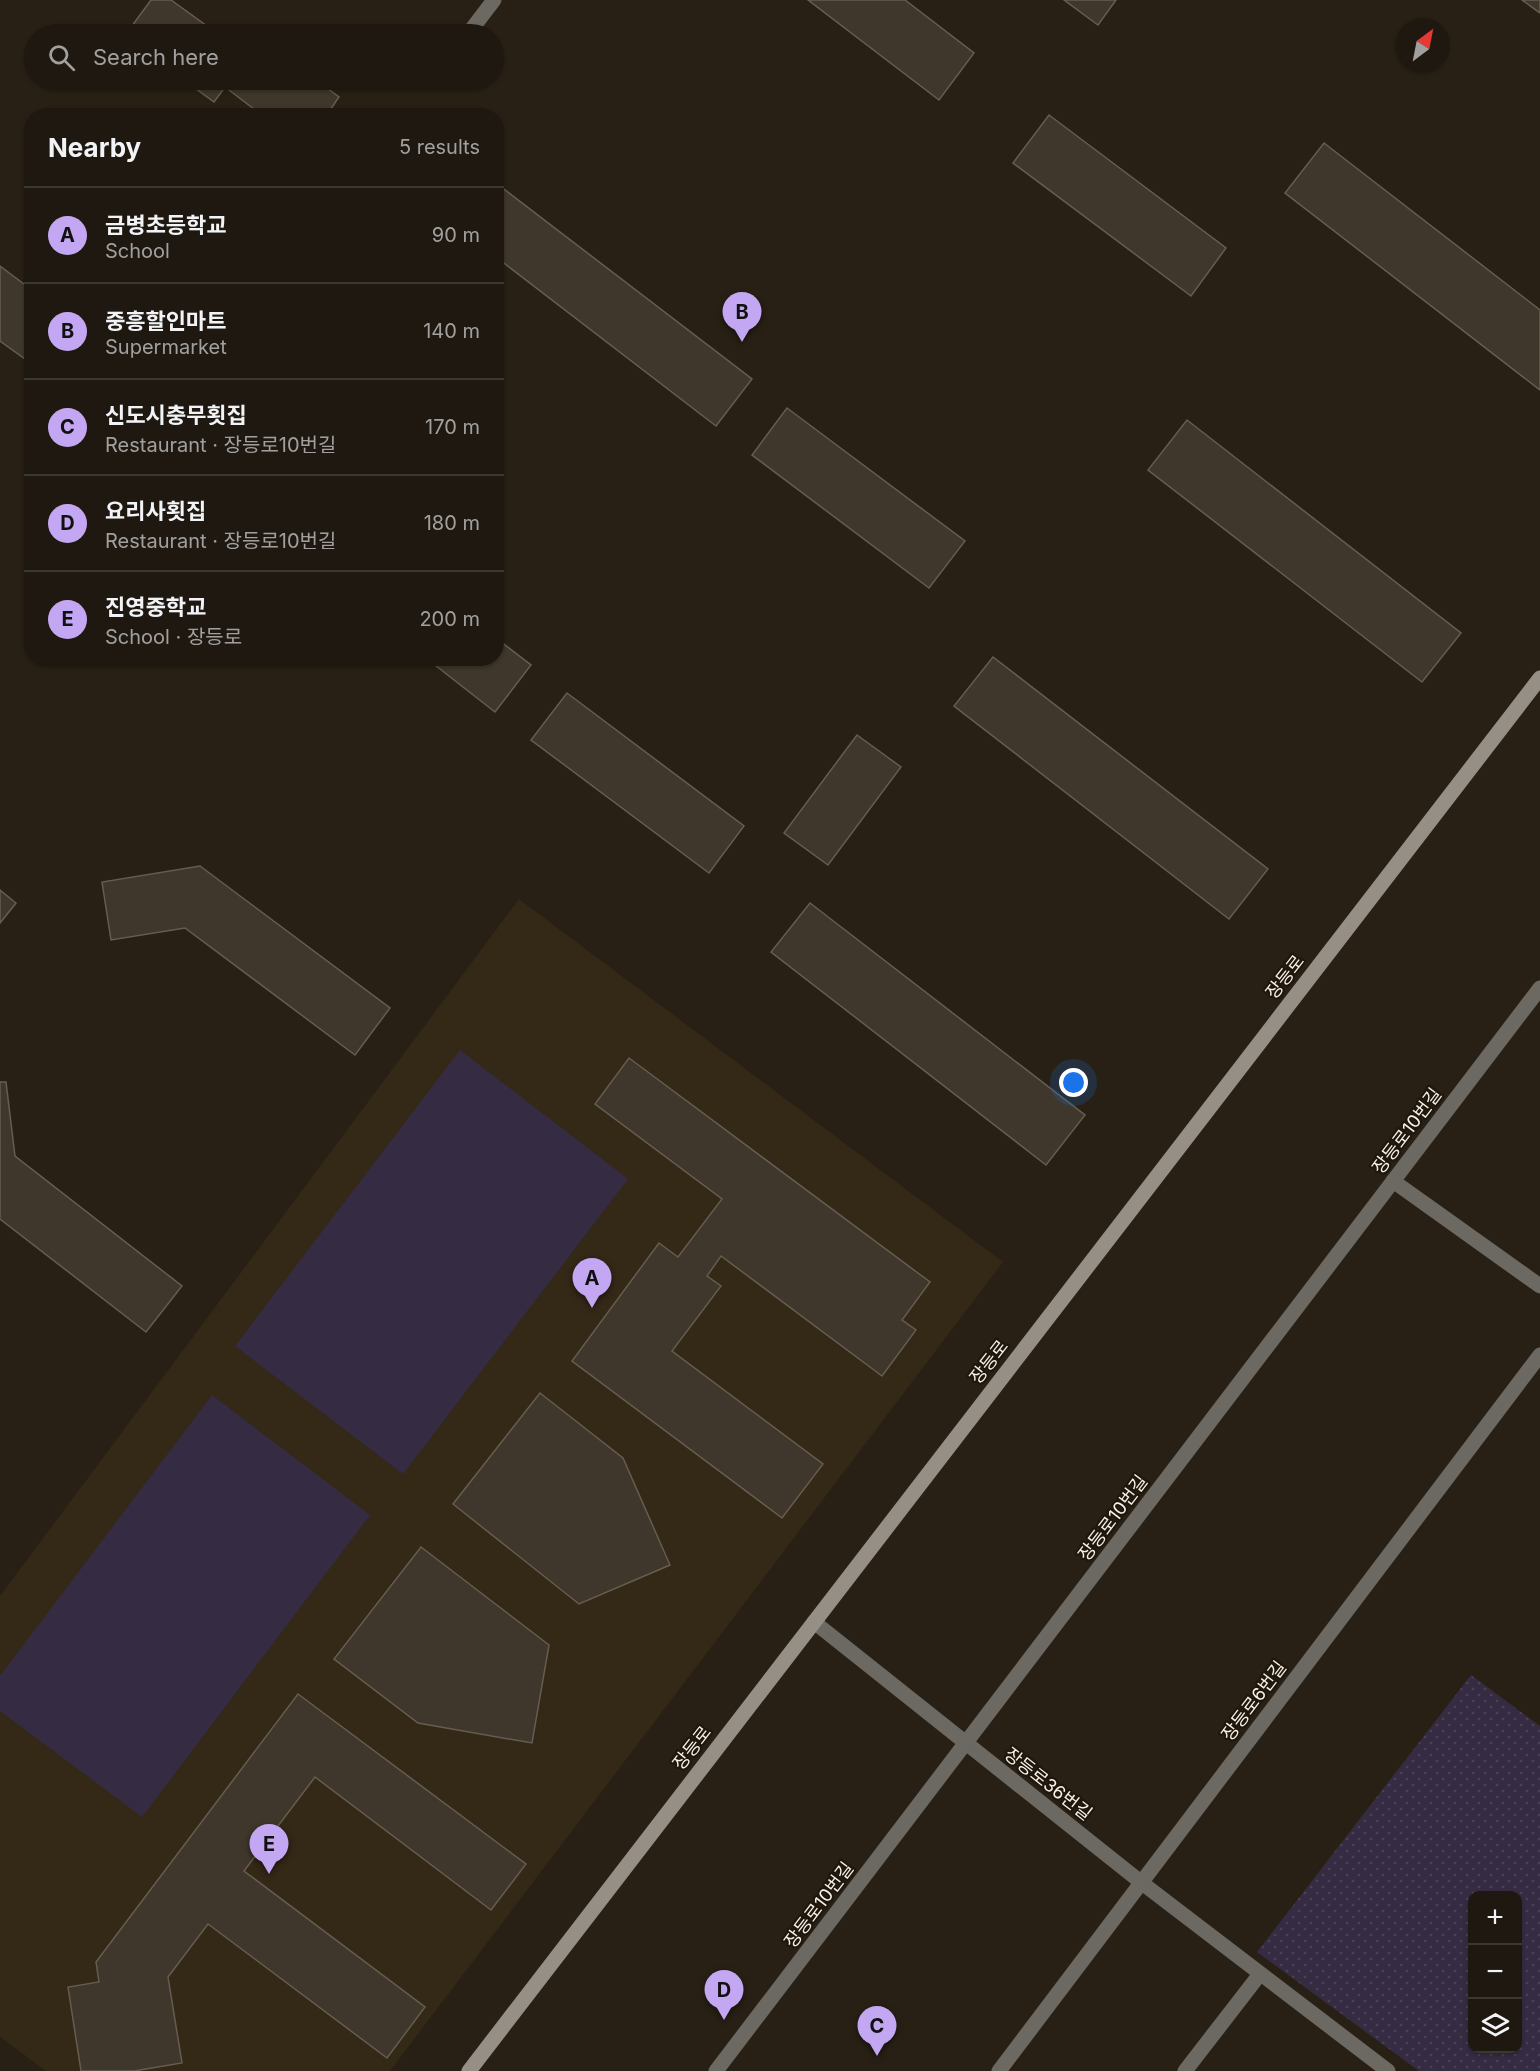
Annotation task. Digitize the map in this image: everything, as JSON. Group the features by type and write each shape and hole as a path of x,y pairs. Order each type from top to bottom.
{"main road":[{"name":"장등로","path":"469,2071 1540,678"}],"street":[{"path":"476,24 494,0"},
{"name":"장등로10번길","path":"716,2071 1540,988"},
{"path":"1393,1181 1540,1286"},
{"name":"장등로6번길","path":"999,2071 1540,1355"},
{"name":"장등로36번길","path":"814,1622 1142,1883 1388,2071"},
{"path":"1185,2071 1260,1974"}],"shaded area":[{"path":"519,899 1003,1262 390,2071 46,2071 0,2037 0,1596"},
{"path":"460,1050 628,1179 403,1474 235,1346"},
{"path":"212,1395 370,1515 142,1817 0,1711 0,1676"},
{"path":"1471,1675 1540,1726 1540,2071 1419,2071 1257,1952"}],"building":[{"path":"151,0 171,0 204,24 133,24"},
{"path":"808,0 905,0 974,53 939,100"},
{"path":"1064,0 1116,0 1098,25"},
{"path":"1522,0 1540,0 1540,13"},
{"path":"198,90 223,90 214,102"},
{"path":"229,90 330,90 339,97 331,108 253,108"},
{"path":"1049,115 1226,248 1191,296 1013,163"},
{"path":"1324,143 1540,310 1540,390 1285,193"},
{"path":"504,189 752,379 716,426 504,263"},
{"path":"0,266 24,284 24,358 0,341"},
{"path":"787,408 965,541 929,588 752,455"},
{"path":"1187,420 1461,633 1422,682 1148,470"},
{"path":"504,644 531,665 495,712 436,666 504,666"},
{"path":"993,657 1268,869 1229,919 954,706"},
{"path":"567,693 744,826 709,873 531,740"},
{"path":"857,735 901,767 828,865 784,833"},
{"path":"200,866 390,1008 355,1055 185,928 111,940 102,882"},
{"path":"0,890 16,903 0,923"},
{"path":"810,903 1085,1115 1046,1165 771,952"},
{"path":"629,1058 930,1282 902,1320 916,1330 882,1376 721,1256 707,1276 721,1286 672,1351 823,1464 782,1518 572,1361 659,1243 678,1257 722,1199 595,1104"},
{"path":"0,1082 6,1082 15,1156 182,1286 146,1332 0,1219"},
{"path":"540,1393 623,1458 670,1565 579,1604 453,1504"},
{"path":"421,1547 549,1645 532,1743 418,1723 334,1659"},
{"path":"298,1694 526,1864 491,1910 315,1777 244,1871 425,2007 387,2058 208,1924 168,1977 182,2063 134,2071 81,2071 68,1987 99,1982 96,1962"}],"place":[{"name":"중흥할인마트","path":"742,342"},
{"name":"금병초등학교","path":"592,1308"},
{"name":"진영중학교","path":"269,1874"},
{"name":"요리사횟집","path":"724,2020"},
{"name":"신도시충무횟집","path":"877,2056"}]}
